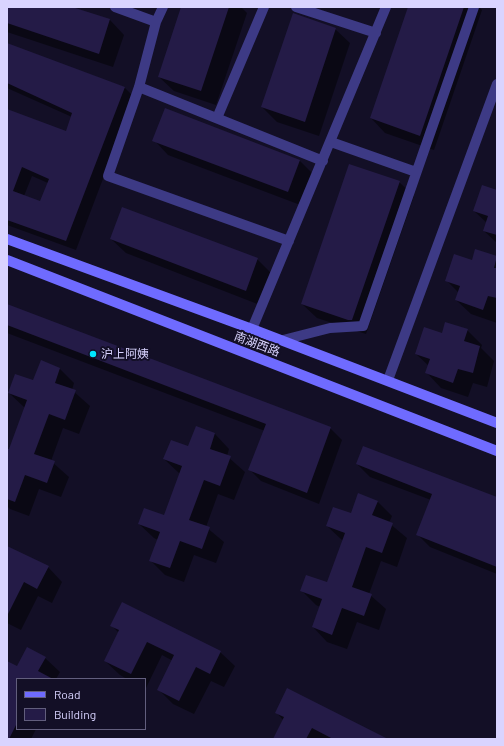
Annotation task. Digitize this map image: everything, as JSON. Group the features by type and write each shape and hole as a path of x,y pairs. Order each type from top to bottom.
{"main road":[{"name":"南湖西路","path":"7,239 283,340 497,423"},
{"name":"南湖西路","path":"7,260 497,451"}],"street":[{"path":"115,7 156,22"},
{"path":"163,7 156,22 139,87 108,176 289,241"},
{"path":"218,118 264,7"},
{"path":"296,7 376,33"},
{"path":"252,329 324,161 386,7"},
{"path":"283,340 330,328 363,326 474,7"},
{"path":"388,380 497,84"},
{"path":"139,87 324,161"},
{"path":"331,142 416,172"}],"building":[{"path":"7,7 72,7 110,19 99,54 7,23"},
{"path":"181,7 229,7 201,91 158,77"},
{"path":"408,7 464,7 420,136 370,118"},
{"path":"293,13 336,28 305,122 261,107"},
{"path":"7,43 125,87 66,241 7,220 7,109 66,131 72,113 7,83","holes":["22,167 49,179 40,201 13,191"]},
{"path":"165,108 300,160 288,192 152,141"},
{"path":"349,164 400,181 352,320 301,304"},
{"path":"482,185 497,190 497,235 483,231 488,216 473,211"},
{"path":"122,207 258,258 246,291 110,239"},
{"path":"475,249 497,256 494,268 497,268 497,298 488,296 483,310 455,300 460,286 445,281 454,254 472,260"},
{"path":"7,304 331,427 307,493 248,470 266,424 7,325"},
{"path":"445,322 468,329 464,341 480,346 473,373 458,369 453,383 425,373 430,359 415,354 424,327 442,333"},
{"path":"41,360 60,368 55,383 76,390 65,420 49,414 34,454 55,461 47,483 25,475 15,502 7,499 7,449 9,449 27,400 8,393 15,374 33,380"},
{"path":"196,426 215,433 210,449 231,456 220,486 204,480 189,520 210,527 202,549 180,541 170,568 149,561 160,532 138,524 144,508 164,515 182,466 163,459 171,440 188,446"},
{"path":"363,446 497,497 497,567 416,535 432,494 356,464"},
{"path":"358,493 378,501 372,515 393,523 382,553 366,547 352,587 372,594 364,616 342,608 332,635 312,627 322,599 300,591 306,575 327,582 345,533 326,526 333,507 351,513"},
{"path":"7,546 49,566 37,589 24,582 7,616"},
{"path":"122,602 221,651 210,674 196,667 179,701 157,690 174,655 147,642 131,674 104,661 119,630 110,626"},
{"path":"27,647 46,657 38,671 51,678 16,678 16,725 9,739 7,739 7,661 17,666"},
{"path":"287,688 388,739 333,739 312,728 306,739 273,739 284,717 275,713"}],"place":[{"name":"沪上阿姨","path":"93,354"}]}
